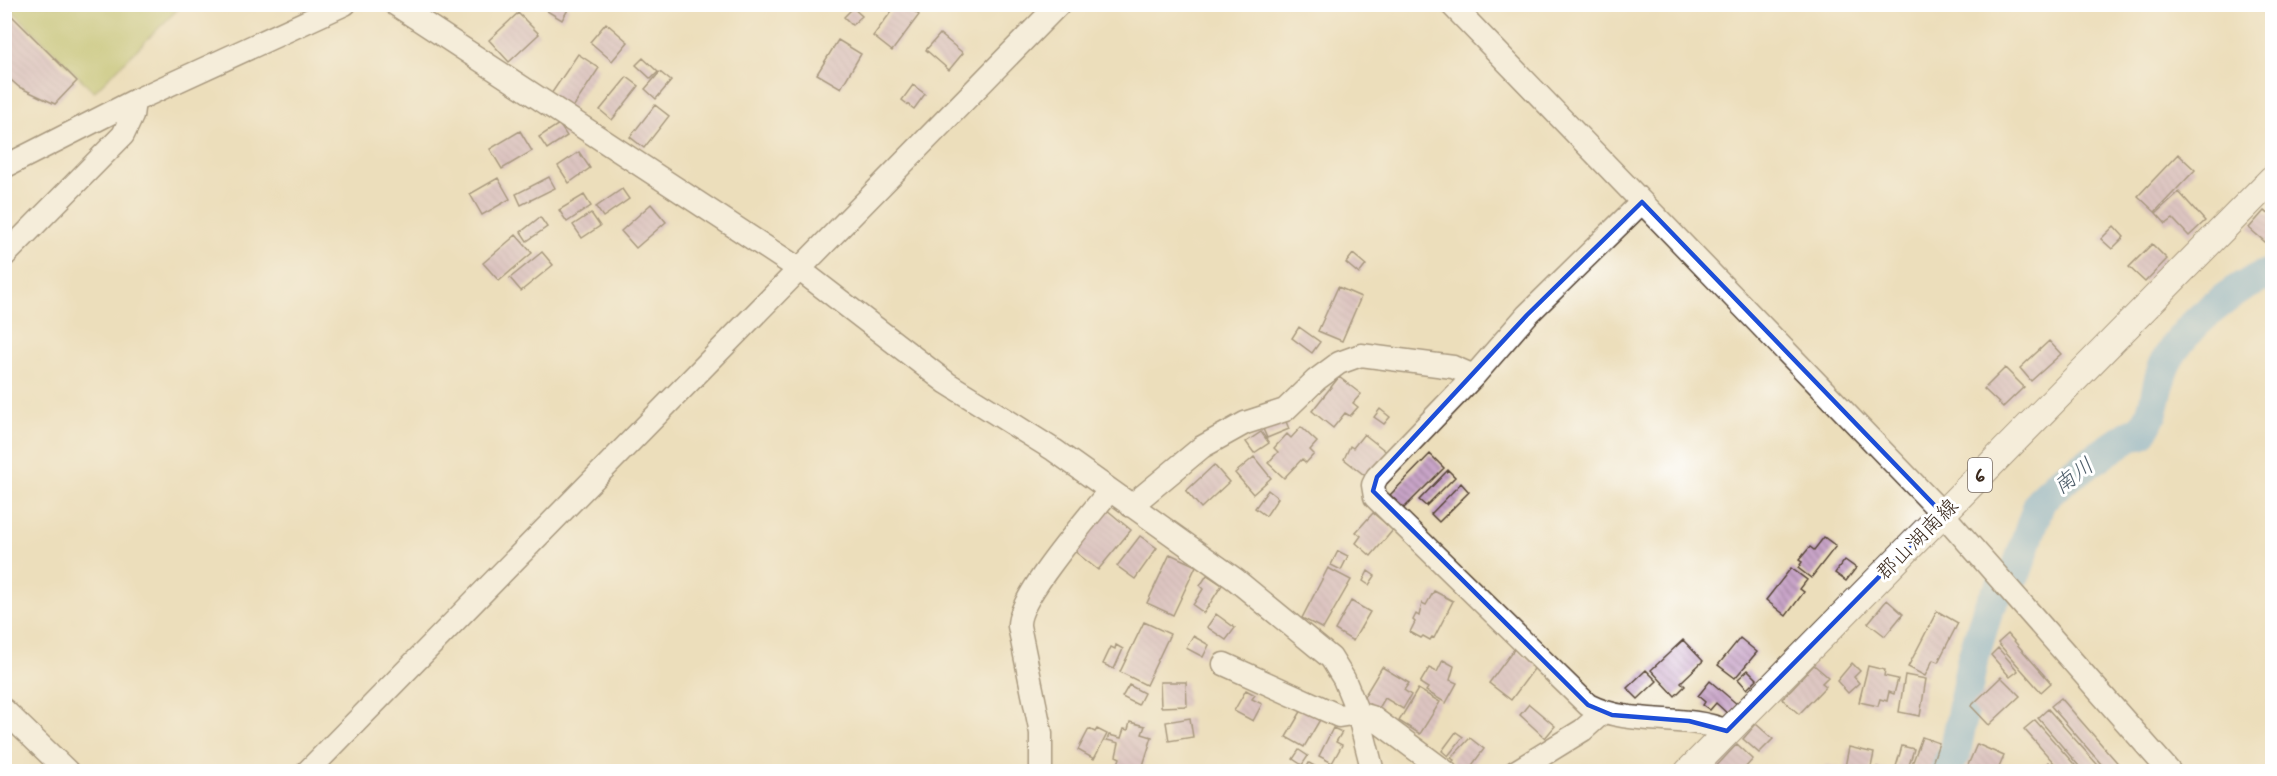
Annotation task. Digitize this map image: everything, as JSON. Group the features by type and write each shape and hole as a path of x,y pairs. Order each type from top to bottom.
{"main road":[{"name":"郡山湖南線","path":"1688,771 2272,179"}],"street":[{"path":"4,167 134,101 345,4"},
{"path":"395,4 798,268 947,383 1054,450 1236,579 1332,658 1344,679 1358,713 1373,771"},
{"path":"307,771 1059,4"},
{"path":"1451,4 1942,513 2170,771"},
{"path":"4,256 123,135 132,116 134,101"},
{"path":"1641,202 1527,315 1474,376 1377,477 1373,491 1375,497 1588,705 1604,712 1708,724 1727,731"},
{"path":"1131,506 1202,447 1245,423 1285,410 1316,380 1340,363 1361,355 1453,367 1474,376"},
{"path":"1041,771 1041,734 1019,626 1020,614 1032,591 1109,491"},
{"path":"1224,664 1339,716 1358,713 1372,717 1446,771"},
{"path":"4,710 68,771"},
{"path":"1515,771 1583,730 1604,712"}],"highlighted area":[{"path":"1642,202 1942,513 1727,731 1689,721 1612,715 1588,705 1373,491 1377,477 1527,315"}],"green space":[{"path":"7,5 182,5 94,92"}],"building":[{"path":"551,4 563,4 569,8 562,20 547,11"},
{"path":"897,4 905,4 919,15 892,51 873,36"},
{"path":"4,8 77,81 55,104 19,87 4,74"},
{"path":"853,8 862,16 852,25 844,17"},
{"path":"518,13 539,34 509,62 489,40"},
{"path":"606,23 628,42 612,61 590,42"},
{"path":"940,34 963,53 949,70 926,50"},
{"path":"838,40 861,54 841,88 817,74"},
{"path":"578,54 599,68 570,112 549,97"},
{"path":"643,58 658,72 651,79 636,65"},
{"path":"660,72 671,81 656,99 645,89"},
{"path":"627,77 639,86 612,120 600,110"},
{"path":"913,85 925,94 914,109 902,100"},
{"path":"655,105 669,116 644,148 630,137"},
{"path":"559,124 567,136 547,149 539,137"},
{"path":"520,131 532,151 502,169 490,149"},
{"path":"579,152 590,168 569,183 558,166"},
{"path":"2178,154 2195,170 2155,212 2138,196"},
{"path":"549,177 555,188 521,205 516,194"},
{"path":"498,178 510,199 482,215 470,194"},
{"path":"622,189 629,199 603,217 596,207"},
{"path":"2179,192 2205,221 2189,236 2173,219 2166,224 2156,213"},
{"path":"584,195 591,206 567,222 559,210"},
{"path":"651,204 666,222 636,248 621,231"},
{"path":"2272,210 2272,248 2249,228 2264,211 2269,214"},
{"path":"591,213 600,226 582,238 573,225"},
{"path":"540,217 547,227 527,241 521,232"},
{"path":"2114,226 2124,237 2112,249 2101,239"},
{"path":"516,235 532,253 499,281 483,263"},
{"path":"2152,244 2167,259 2145,282 2129,267"},
{"path":"542,252 553,265 521,291 510,278"},
{"path":"1353,254 1366,265 1359,274 1346,263"},
{"path":"1338,287 1361,297 1342,341 1318,331"},
{"path":"1299,327 1320,342 1312,353 1292,338"},
{"path":"2049,341 2061,354 2031,381 2020,368"},
{"path":"2005,368 2024,387 2003,407 1984,389"},
{"path":"1339,377 1361,394 1353,403 1358,407 1350,416 1345,413 1333,428 1312,411"},
{"path":"1380,409 1390,417 1384,424 1374,417"},
{"path":"1285,419 1289,429 1267,438 1263,429"},
{"path":"1301,427 1317,442 1310,450 1314,454 1306,463 1302,459 1284,478 1268,463 1278,452 1274,448 1287,434 1291,438"},
{"path":"1261,432 1269,443 1254,453 1246,442"},
{"path":"1364,434 1388,453 1368,478 1344,459 1350,446 1353,448"},
{"path":"1430,454 1444,468 1404,508 1390,495"},
{"path":"1254,457 1271,478 1253,494 1235,473"},
{"path":"1214,465 1229,482 1201,508 1186,491"},
{"path":"1448,470 1455,477 1426,506 1419,500"},
{"path":"1461,483 1469,492 1439,522 1431,514"},
{"path":"1268,490 1278,498 1266,516 1255,508"},
{"path":"1106,509 1131,530 1098,570 1073,550"},
{"path":"1373,513 1393,530 1371,556 1356,543 1361,536 1356,532"},
{"path":"1140,536 1157,548 1135,579 1117,566"},
{"path":"1824,537 1836,546 1811,578 1798,568 1802,562 1799,560 1810,547 1814,550"},
{"path":"1338,551 1348,556 1341,570 1331,565"},
{"path":"1170,554 1196,566 1173,615 1147,603"},
{"path":"1845,560 1856,568 1846,581 1835,573"},
{"path":"1328,568 1351,580 1323,629 1302,618"},
{"path":"1791,568 1807,580 1800,589 1804,592 1786,616 1766,600"},
{"path":"1368,571 1375,576 1369,585 1363,581"},
{"path":"1207,575 1222,585 1204,613 1193,605 1203,589 1200,586"},
{"path":"1434,591 1453,601 1434,638 1430,640 1410,632 1416,614 1419,616 1422,603 1426,605"},
{"path":"1887,600 1903,614 1885,636 1868,623"},
{"path":"1351,601 1370,612 1353,641 1335,630"},
{"path":"1937,611 1958,623 1938,662 1933,660 1925,676 1908,667"},
{"path":"1216,614 1235,628 1226,640 1207,627"},
{"path":"1144,622 1170,634 1146,685 1120,672"},
{"path":"2008,634 2051,683 2041,692 1998,643"},
{"path":"1193,636 1209,645 1203,657 1186,648"},
{"path":"1740,638 1757,652 1735,678 1718,665"},
{"path":"1683,640 1703,661 1681,682 1685,686 1675,696 1651,670"},
{"path":"1116,645 1123,649 1114,669 1103,664 1111,647 1115,649"},
{"path":"1515,648 1537,665 1511,700 1489,683"},
{"path":"1998,648 2018,671 2010,677 1991,655"},
{"path":"1443,660 1454,666 1450,680 1457,683 1446,703 1426,691 1428,688 1420,683 1429,668 1437,672"},
{"path":"1852,663 1860,671 1854,677 1859,683 1848,693 1837,681"},
{"path":"1814,665 1828,677 1822,683 1826,686 1799,714 1782,699"},
{"path":"1868,666 1885,670 1884,676 1898,679 1894,694 1889,692 1887,701 1880,699 1878,706 1859,702"},
{"path":"1382,667 1409,683 1404,690 1411,695 1403,709 1385,698 1378,710 1362,700"},
{"path":"1646,670 1657,681 1638,699 1627,688"},
{"path":"1748,670 1757,679 1747,689 1738,679"},
{"path":"1905,675 1926,679 1920,716 1899,712"},
{"path":"2001,677 2020,696 1989,725 1971,706"},
{"path":"1710,681 1738,705 1730,716 1716,703 1710,710 1703,705 1705,702 1698,696"},
{"path":"1160,682 1186,682 1187,706 1161,707"},
{"path":"1129,685 1144,693 1138,705 1122,697"},
{"path":"1418,689 1440,702 1420,734 1399,721"},
{"path":"1246,690 1255,695 1252,699 1262,704 1253,721 1234,711"},
{"path":"2061,698 2122,768 2118,772 2108,772 2051,706"},
{"path":"1529,704 1555,726 1545,738 1520,715"},
{"path":"1303,708 1321,718 1304,747 1286,737"},
{"path":"2048,709 2104,772 2084,772 2038,718"},
{"path":"1190,718 1193,737 1169,741 1166,722"},
{"path":"2035,720 2081,772 2062,772 2024,729"},
{"path":"1130,722 1145,726 1142,734 1152,737 1141,772 1116,770 1120,758 1116,756 1119,743 1107,740 1109,735 1121,738 1124,729 1128,730"},
{"path":"1756,724 1773,739 1759,753 1743,739"},
{"path":"1333,728 1342,732 1336,742 1342,745 1332,763 1319,756"},
{"path":"1089,729 1095,732 1097,729 1107,734 1094,759 1078,750"},
{"path":"1456,732 1463,737 1448,756 1442,751"},
{"path":"1922,737 1939,743 1929,772 1911,767"},
{"path":"1470,738 1484,749 1467,772 1460,772 1450,764 1454,760 1451,758"},
{"path":"1737,744 1753,759 1744,769 1746,772 1711,772"},
{"path":"1977,744 2004,756 1997,772 1965,772"},
{"path":"1902,746 1914,749 1907,772 1895,770"},
{"path":"1849,747 1874,753 1870,772 1844,772"},
{"path":"1299,750 1308,756 1302,765 1293,759"},
{"path":"2048,762 2057,772 2037,772"},
{"path":"1309,763 1325,772 1304,772"},
{"path":"1826,765 1841,767 1841,772 1825,772"},
{"path":"1877,767 1892,771 1892,772 1876,772"}],"waterway":[{"name":"南川","path":"1941,772 1955,754 1972,661 1988,609 2002,585 2016,572 2040,501 2060,482 2132,434 2141,433 2154,407 2165,364 2184,336 2226,298 2257,279 2272,273"}]}
